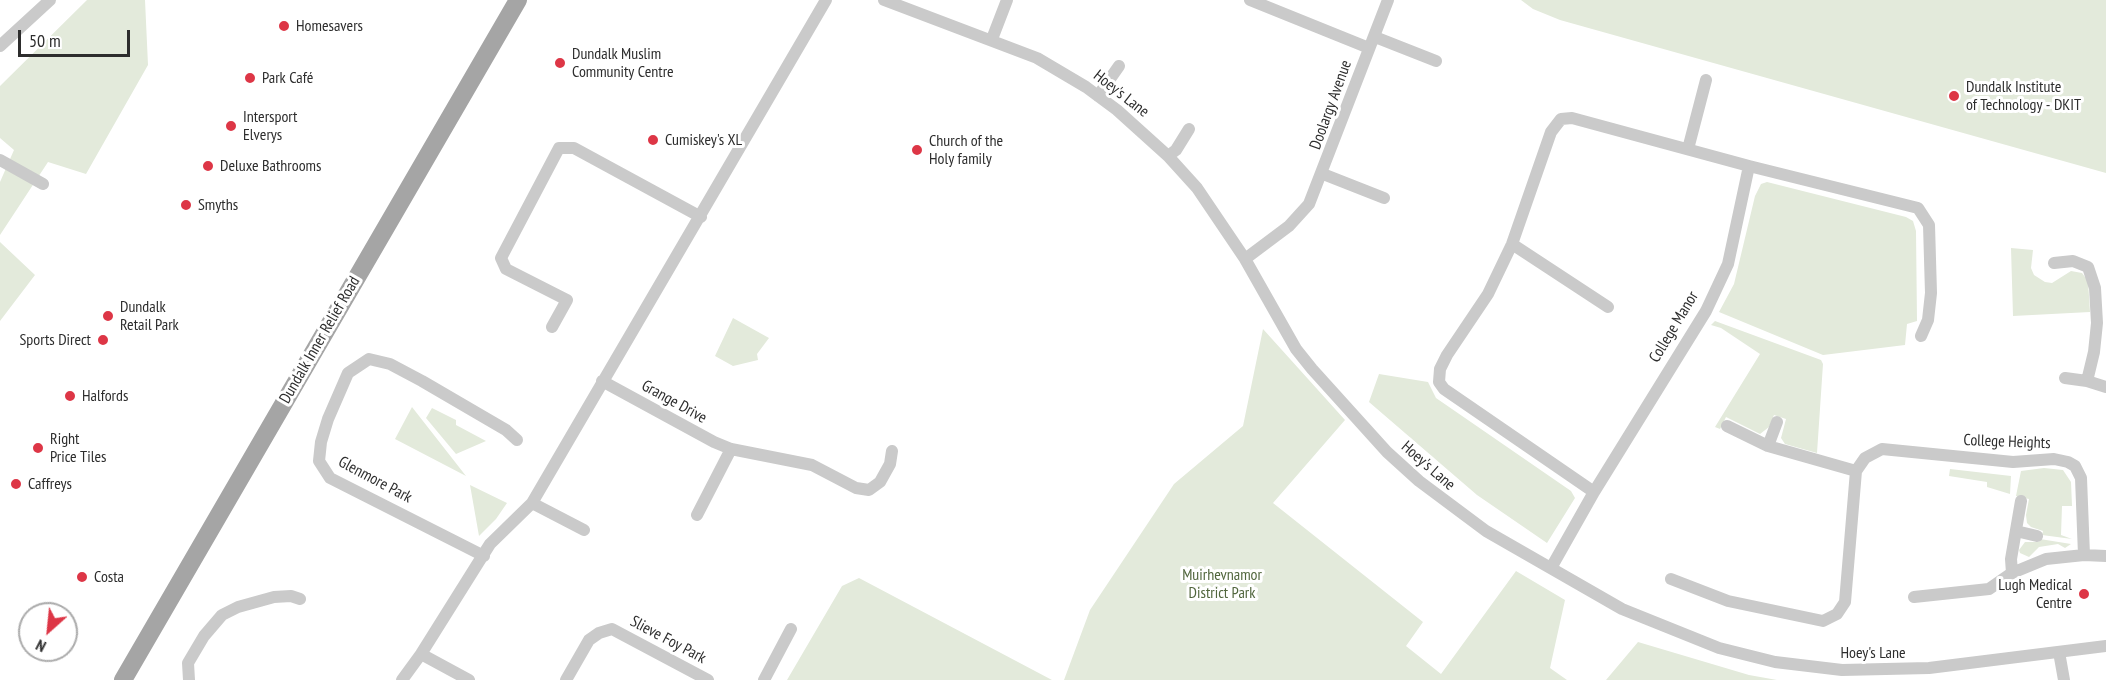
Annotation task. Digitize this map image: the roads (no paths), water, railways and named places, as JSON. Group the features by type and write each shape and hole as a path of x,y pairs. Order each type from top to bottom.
{"main road":[{"name":"Dundalk Inner Relief Road","path":"123,680 518,0"}],"street":[{"path":"0,46 50,0"},
{"path":"402,680 500,532 532,503 602,381 701,217 825,0"},
{"name":"Hoey's Lane","path":"884,0 992,39 1037,58 1098,96 1168,156 1197,188 1245,259 1274,312 1311,369 1387,452 1449,505 1486,531 1614,604 1662,627 1719,648 1775,662 1880,671 1929,668 2106,646"},
{"path":"992,39 1008,0"},
{"name":"Doolargy Avenue","path":"1250,0 1369,48"},
{"name":"Doolargy Avenue","path":"1245,259 1289,226 1309,204 1323,174 1388,0"},
{"path":"1375,36 1436,61"},
{"path":"1098,96 1119,66"},
{"path":"1688,149 1706,80"},
{"path":"1593,492 1444,389 1439,382 1440,369 1447,355 1488,294 1512,244 1551,132 1561,119 1572,118 1749,166 1918,208 1929,225 1930,293 1928,320 1921,336"},
{"path":"1168,156 1176,150 1189,129"},
{"path":"552,327 567,300 506,269 501,258 559,148 574,148 701,217"},
{"path":"0,160 43,184"},
{"name":"College Manor","path":"1551,568 1593,492 1706,311 1728,264 1749,166"},
{"name":"Doolargy Avenue","path":"1323,174 1384,198"},
{"path":"1512,244 1608,307"},
{"path":"2054,263 2073,261 2088,267 2096,288 2097,323 2094,352 2087,381"},
{"name":"Glenmore Park","path":"484,556 330,478 319,461 323,435 348,373 369,359 390,364 422,381 506,430 516,440"},
{"path":"2065,378 2106,387"},
{"name":"Grange Drive","path":"602,381 731,449 812,465 856,488 869,490 880,482 890,464 892,451"},
{"path":"1768,446 1777,422"},
{"path":"1671,579 1728,601 1787,616 1823,621 1837,614 1845,602 1856,471 1768,446 1727,426"},
{"path":"698,515 731,449"},
{"name":"College Heights","path":"1856,471 1865,458 1882,449 2013,462 2054,459 2068,462 2075,466 2081,478 2084,555"},
{"path":"2012,573 2021,501"},
{"path":"532,503 584,530"},
{"path":"2016,531 2037,536"},
{"path":"1914,597 1989,589 2012,573 2046,559 2084,555 2106,556"},
{"path":"189,680 188,663 204,636 222,615 238,607 274,597 291,596 300,599"},
{"name":"Slieve Foy Park","path":"566,680 589,640 599,633 612,629 708,680"},
{"path":"764,680 791,629"},
{"path":"2059,652 2064,680"},
{"path":"421,654 469,680"}],"place":[{"name":"Homesavers","path":"284,26"},
{"name":"Dundalk Muslim Community Centre","path":"560,63"},
{"name":"Park Café","path":"250,78"},
{"name":"Dundalk Institute of Technology - DKIT","path":"1954,96"},
{"name":"Intersport Elverys","path":"231,126"},
{"name":"Cumiskey's XL","path":"653,140"},
{"name":"Church of the Holy family","path":"917,150"},
{"name":"Deluxe Bathrooms","path":"208,166"},
{"name":"Smyths","path":"186,205"},
{"name":"Dundalk Retail Park","path":"108,316"},
{"name":"Sports Direct","path":"103,340"},
{"name":"Halfords","path":"70,396"},
{"name":"Right Price Tiles","path":"38,448"},
{"name":"Caffreys","path":"16,484"},
{"name":"Costa","path":"82,577"},
{"name":"Lugh Medical Centre","path":"2084,594"}],"park label":[{"name":"Muirhevnamor District Park","path":"1222,584"}]}
